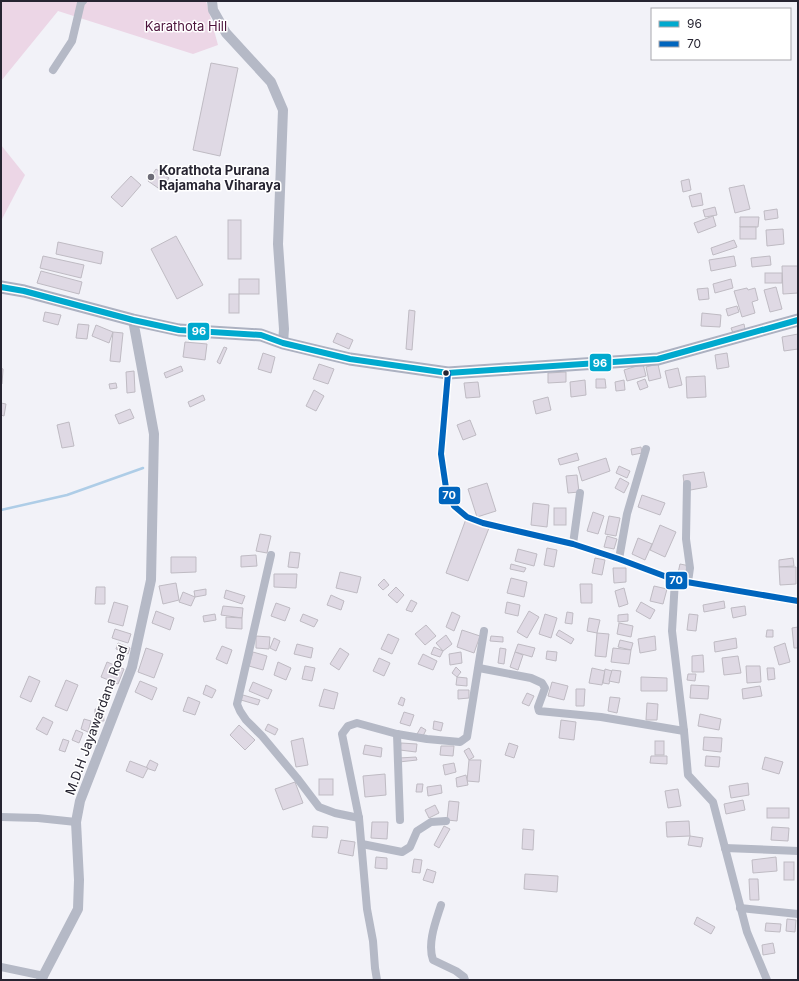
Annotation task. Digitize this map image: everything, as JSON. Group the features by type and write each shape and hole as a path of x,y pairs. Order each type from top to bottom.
{"main road":[{"path":"1,287 24,291 133,320 179,330 261,335 283,343 350,359 448,372 658,359 798,320"}],"street":[{"path":"53,70 72,41 81,3 83,1"},
{"path":"212,1 214,10 226,33 271,82 283,110 278,244 284,329 283,343"},
{"name":"M.D.H Jayawardana Road","path":"42,978 78,909 79,880 76,822 80,801 132,667 151,580 154,434 133,320"},
{"path":"448,372 441,454 446,488 454,506 467,517 484,523 573,544 675,580 798,601"},
{"path":"619,559 628,514 646,449"},
{"path":"688,484 686,539 690,568 688,582"},
{"path":"573,544 580,493"},
{"path":"271,555 237,704 240,712 246,720 262,736 319,807 335,813 359,818"},
{"path":"675,580 672,631 688,775 713,802 747,932 767,980"},
{"path":"377,980 373,941 367,909 359,818 342,734 348,726 357,723 397,734 427,740 460,742 467,736 484,631"},
{"path":"479,668 531,678 542,683 545,688 538,707 539,711 601,717 684,731"},
{"path":"397,734 400,820"},
{"path":"1,818 38,818 76,822"},
{"path":"362,844 402,852 410,847 417,831 431,822 446,821"},
{"path":"725,848 798,851"},
{"path":"441,905 433,930 431,954 433,960 456,971 465,980"},
{"path":"740,908 798,914"},
{"path":"1,967 42,978"}],"green space":[{"name":"Karathota Hill","path":"1,1 206,1 218,45 193,54 58,11 1,81"},
{"path":"1,145 25,175 1,221"}],"building":[{"path":"211,63 238,68 220,156 193,150"},
{"path":"156,169 169,178 161,190 148,181"},
{"path":"131,176 141,185 122,207 111,197"},
{"path":"689,179 691,190 683,192 681,181"},
{"path":"744,185 750,209 735,213 729,188"},
{"path":"701,193 703,205 692,207 689,196"},
{"path":"715,207 717,215 705,217 703,210"},
{"path":"777,209 778,218 765,220 764,211"},
{"path":"713,216 716,226 698,233 694,223"},
{"path":"740,217 759,217 758,227 740,227"},
{"path":"228,220 241,220 241,259 228,259"},
{"path":"740,227 756,227 756,239 740,239"},
{"path":"783,229 784,244 767,246 766,230"},
{"path":"176,236 203,285 177,299 151,249"},
{"path":"734,240 737,247 713,255 711,248"},
{"path":"58,242 103,252 101,264 56,254"},
{"path":"43,256 84,265 81,278 40,268"},
{"path":"734,256 736,266 711,271 709,260"},
{"path":"770,256 771,265 752,267 751,258"},
{"path":"782,266 798,266 798,293 783,294"},
{"path":"41,271 82,282 79,294 37,283"},
{"path":"765,273 782,273 782,283 765,283"},
{"path":"239,279 259,279 259,294 239,294"},
{"path":"731,279 733,288 715,293 713,284"},
{"path":"776,287 782,309 770,312 764,290"},
{"path":"708,288 709,299 699,300 697,289"},
{"path":"747,288 748,290 755,288 758,300 752,302 755,313 742,317 734,291"},
{"path":"229,294 239,294 239,313 229,313"},
{"path":"737,306 739,312 728,316 726,309"},
{"path":"409,310 415,311 412,350 406,349"},
{"path":"45,312 61,315 58,325 43,321"},
{"path":"702,313 721,315 720,327 701,326"},
{"path":"78,324 89,325 87,339 76,338"},
{"path":"744,324 745,329 733,333 731,328"},
{"path":"96,325 113,332 109,343 92,336"},
{"path":"113,332 123,333 120,362 110,361"},
{"path":"337,333 353,340 349,349 333,342"},
{"path":"798,334 798,349 784,351 782,337"},
{"path":"185,342 207,344 205,360 183,357"},
{"path":"224,347 227,348 220,364 217,362"},
{"path":"263,353 275,357 271,373 258,369"},
{"path":"727,353 729,367 717,369 715,355"},
{"path":"319,364 334,369 328,384 313,379"},
{"path":"643,364 646,376 627,381 624,370"},
{"path":"658,364 661,378 649,381 646,367"},
{"path":"181,366 183,371 166,378 164,373"},
{"path":"1,368 3,369 2,384 1,384"},
{"path":"678,368 682,385 669,388 665,371"},
{"path":"134,371 135,392 127,393 126,372"},
{"path":"566,372 566,382 548,383 548,373"},
{"path":"705,376 706,397 687,398 686,377"},
{"path":"596,379 605,379 606,388 596,388"},
{"path":"645,379 648,387 640,390 637,382"},
{"path":"585,380 586,395 571,397 570,382"},
{"path":"624,380 625,390 616,391 615,382"},
{"path":"478,382 480,397 466,398 464,383"},
{"path":"116,383 117,388 110,389 109,384"},
{"path":"314,390 324,396 316,411 306,406"},
{"path":"203,395 205,400 190,407 188,402"},
{"path":"548,397 551,410 536,414 533,401"},
{"path":"1,403 6,404 4,416 1,415"},
{"path":"130,409 134,418 119,424 115,415"},
{"path":"470,420 476,435 463,440 457,425"},
{"path":"69,422 74,446 62,448 57,425"},
{"path":"641,447 642,453 632,455 631,449"},
{"path":"577,453 579,460 560,465 558,459"},
{"path":"606,458 610,471 582,481 578,467"},
{"path":"619,466 630,471 627,478 616,473"},
{"path":"704,472 707,487 685,491 683,475"},
{"path":"577,475 579,492 568,493 566,476"},
{"path":"620,478 629,483 624,493 615,488"},
{"path":"487,483 496,511 477,517 468,489"},
{"path":"642,495 665,503 660,515 638,507"},
{"path":"533,503 549,505 547,527 531,525"},
{"path":"554,508 566,508 566,525 554,525"},
{"path":"593,512 604,516 598,534 587,531"},
{"path":"609,516 620,518 616,536 605,534"},
{"path":"466,519 489,528 468,581 446,573"},
{"path":"660,525 676,532 665,557 650,550"},
{"path":"260,534 271,536 267,553 256,551"},
{"path":"607,536 617,539 614,549 604,547"},
{"path":"638,538 652,544 645,560 632,554"},
{"path":"547,548 557,550 554,567 544,565"},
{"path":"518,549 537,554 534,566 515,561"},
{"path":"290,552 300,553 298,568 288,567"},
{"path":"256,555 257,566 241,567 241,556"},
{"path":"171,557 196,557 196,572 171,573"},
{"path":"595,558 605,560 602,575 592,573"},
{"path":"793,558 794,566 779,567 779,560"},
{"path":"511,564 526,568 524,572 510,569"},
{"path":"680,564 690,566 688,576 678,573"},
{"path":"779,567 796,567 796,584 780,585"},
{"path":"613,568 626,568 626,582 614,583"},
{"path":"340,572 361,577 357,593 336,588"},
{"path":"274,574 297,574 296,588 274,587"},
{"path":"511,578 527,582 524,597 507,593"},
{"path":"384,579 389,585 383,590 378,585"},
{"path":"176,583 179,600 163,604 159,586"},
{"path":"580,584 592,584 592,603 581,603"},
{"path":"654,586 667,589 663,604 650,601"},
{"path":"96,587 105,587 105,604 95,604"},
{"path":"396,587 404,595 397,603 388,595"},
{"path":"624,588 628,604 619,607 615,591"},
{"path":"206,589 206,595 195,597 194,591"},
{"path":"226,590 245,596 242,604 224,598"},
{"path":"183,592 195,597 191,606 179,602"},
{"path":"331,595 344,601 341,610 327,605"},
{"path":"411,600 417,603 412,612 406,610"},
{"path":"724,601 725,608 704,612 703,605"},
{"path":"114,602 128,606 123,626 108,622"},
{"path":"507,602 520,605 518,616 505,613"},
{"path":"641,602 655,610 650,619 636,611"},
{"path":"276,603 290,608 285,621 271,616"},
{"path":"223,606 243,608 242,618 221,615"},
{"path":"745,606 746,615 733,618 731,608"},
{"path":"156,611 174,618 170,630 152,623"},
{"path":"529,611 539,617 527,638 517,632"},
{"path":"452,612 460,616 454,631 446,627"},
{"path":"567,612 573,613 572,624 565,623"},
{"path":"215,614 216,620 204,622 203,616"},
{"path":"303,614 318,620 314,627 300,621"},
{"path":"545,614 557,618 551,638 539,634"},
{"path":"628,614 628,621 618,622 618,615"},
{"path":"689,614 698,615 696,631 687,630"},
{"path":"226,617 242,618 242,629 226,628"},
{"path":"589,618 600,620 597,633 587,631"},
{"path":"619,623 633,626 631,637 617,634"},
{"path":"426,625 436,636 425,645 415,634"},
{"path":"798,627 798,648 794,648 792,628"},
{"path":"115,629 131,634 128,643 112,638"},
{"path":"462,630 480,636 474,653 457,647"},
{"path":"559,630 574,639 571,644 556,635"},
{"path":"767,630 773,630 773,637 766,637"},
{"path":"597,633 609,634 606,657 595,656"},
{"path":"388,634 399,639 392,654 381,649"},
{"path":"446,635 452,644 443,651 436,643"},
{"path":"256,636 270,637 269,649 256,648"},
{"path":"491,636 503,637 503,642 490,641"},
{"path":"655,636 656,650 640,653 638,639"},
{"path":"274,638 280,641 276,651 270,648"},
{"path":"736,638 737,648 715,652 714,642"},
{"path":"620,640 633,643 631,650 618,647"},
{"path":"118,643 130,648 128,654 116,649"},
{"path":"785,643 790,662 779,665 774,647"},
{"path":"297,644 313,648 311,658 294,654"},
{"path":"518,644 535,648 532,657 515,652"},
{"path":"222,646 232,650 227,664 216,659"},
{"path":"434,647 443,651 440,657 431,654"},
{"path":"146,648 163,654 154,678 138,672"},
{"path":"340,648 349,654 339,670 330,664"},
{"path":"500,648 506,649 504,664 498,663"},
{"path":"613,648 631,650 629,664 611,662"},
{"path":"547,651 557,652 556,661 546,659"},
{"path":"253,652 267,656 263,670 249,666"},
{"path":"461,652 462,663 450,665 449,654"},
{"path":"515,652 523,655 518,670 510,667"},
{"path":"423,654 437,661 433,670 418,664"},
{"path":"703,655 704,672 692,672 692,656"},
{"path":"738,656 741,673 724,675 722,658"},
{"path":"379,658 390,663 384,676 373,671"},
{"path":"107,662 124,669 118,684 101,677"},
{"path":"278,662 291,668 286,680 274,675"},
{"path":"305,666 315,668 312,681 302,679"},
{"path":"746,666 760,666 761,682 747,683"},
{"path":"456,667 461,672 457,677 452,673"},
{"path":"592,668 605,671 602,685 589,683"},
{"path":"767,668 774,668 775,679 768,680"},
{"path":"605,669 612,671 609,684 603,683"},
{"path":"612,670 621,671 619,683 609,681"},
{"path":"688,674 696,674 695,681 687,680"},
{"path":"29,676 40,681 31,702 20,697"},
{"path":"457,677 467,678 467,686 456,685"},
{"path":"641,677 667,678 667,691 641,691"},
{"path":"66,680 78,685 67,711 55,706"},
{"path":"140,681 157,688 152,700 135,692"},
{"path":"253,682 272,690 268,699 249,691"},
{"path":"552,682 568,686 564,700 548,696"},
{"path":"206,685 216,690 212,698 203,694"},
{"path":"691,685 709,686 708,699 690,698"},
{"path":"760,686 762,696 743,699 742,689"},
{"path":"324,689 338,693 334,709 319,706"},
{"path":"576,689 585,689 584,706 576,706"},
{"path":"458,690 469,690 469,698 458,699"},
{"path":"527,693 534,696 529,706 522,703"},
{"path":"243,695 260,700 258,705 241,700"},
{"path":"188,697 200,702 195,715 183,711"},
{"path":"401,697 405,699 403,706 398,704"},
{"path":"610,697 620,698 617,713 608,711"},
{"path":"647,703 658,704 657,720 646,720"},
{"path":"95,709 103,709 104,721 95,721"},
{"path":"404,712 414,715 410,726 400,723"},
{"path":"700,714 721,719 719,730 698,726"},
{"path":"43,717 53,722 47,735 36,729"},
{"path":"84,719 91,721 88,732 81,729"},
{"path":"561,720 576,722 574,740 559,738"},
{"path":"434,721 443,723 441,731 433,729"},
{"path":"268,724 278,729 275,735 265,730"},
{"path":"239,725 255,740 245,750 230,735"},
{"path":"421,727 426,730 423,736 417,734"},
{"path":"76,730 83,733 79,743 72,740"},
{"path":"704,737 722,738 721,752 703,750"},
{"path":"303,738 308,765 296,767 291,741"},
{"path":"63,739 69,741 65,752 59,750"},
{"path":"655,741 664,741 664,755 655,755"},
{"path":"401,743 417,744 416,752 400,750"},
{"path":"509,743 518,746 514,758 505,755"},
{"path":"365,745 382,748 381,757 363,754"},
{"path":"441,746 454,746 453,756 440,755"},
{"path":"469,748 474,757 469,760 464,751"},
{"path":"651,756 667,756 667,764 650,763"},
{"path":"706,756 720,757 719,767 705,766"},
{"path":"416,757 417,760 399,762 399,758"},
{"path":"765,757 783,762 779,774 762,769"},
{"path":"150,760 158,764 155,771 146,768"},
{"path":"469,760 481,760 479,782 467,781"},
{"path":"130,761 148,768 143,778 126,771"},
{"path":"454,763 456,772 445,775 443,765"},
{"path":"385,774 386,795 365,797 363,776"},
{"path":"466,775 468,785 457,787 456,778"},
{"path":"319,779 333,779 333,795 319,795"},
{"path":"295,782 303,803 283,810 275,789"},
{"path":"748,783 749,795 731,798 729,786"},
{"path":"417,784 423,784 422,792 416,792"},
{"path":"441,785 442,793 428,796 427,787"},
{"path":"678,789 681,806 668,808 665,791"},
{"path":"743,800 745,810 726,814 724,804"},
{"path":"449,801 459,802 457,821 447,820"},
{"path":"435,805 439,813 429,818 425,810"},
{"path":"767,808 789,808 789,818 767,818"},
{"path":"689,821 690,836 667,837 666,822"},
{"path":"372,822 388,822 387,839 371,838"},
{"path":"313,826 328,827 327,838 312,837"},
{"path":"444,826 450,829 439,848 434,845"},
{"path":"772,827 789,828 788,841 771,840"},
{"path":"523,829 534,830 533,850 522,849"},
{"path":"690,836 703,838 701,847 688,845"},
{"path":"341,840 355,842 353,856 338,853"},
{"path":"376,857 387,858 387,869 375,868"},
{"path":"776,857 777,871 753,873 752,860"},
{"path":"414,859 422,860 420,873 412,872"},
{"path":"784,862 794,862 794,880 784,880"},
{"path":"427,869 436,872 433,883 423,880"},
{"path":"525,874 558,876 557,892 524,889"},
{"path":"749,879 758,879 759,900 750,900"},
{"path":"697,917 715,927 711,934 694,924"},
{"path":"787,919 796,920 795,932 786,931"},
{"path":"766,923 781,924 780,932 765,931"},
{"path":"773,943 775,953 763,955 762,945"}],"waterway":[{"path":"1,510 67,495 143,468"}],"transit line":[{"name":"96","path":"1,287 24,291 133,320 179,330 261,335 283,343 350,359 448,373 658,359 798,320"},
{"name":"70","path":"448,373 441,454 446,488 454,506 467,517 483,523 573,544 675,580 798,601"}],"place":[{"name":"Korathota Purana Rajamaha Viharaya","path":"151,177"}]}
